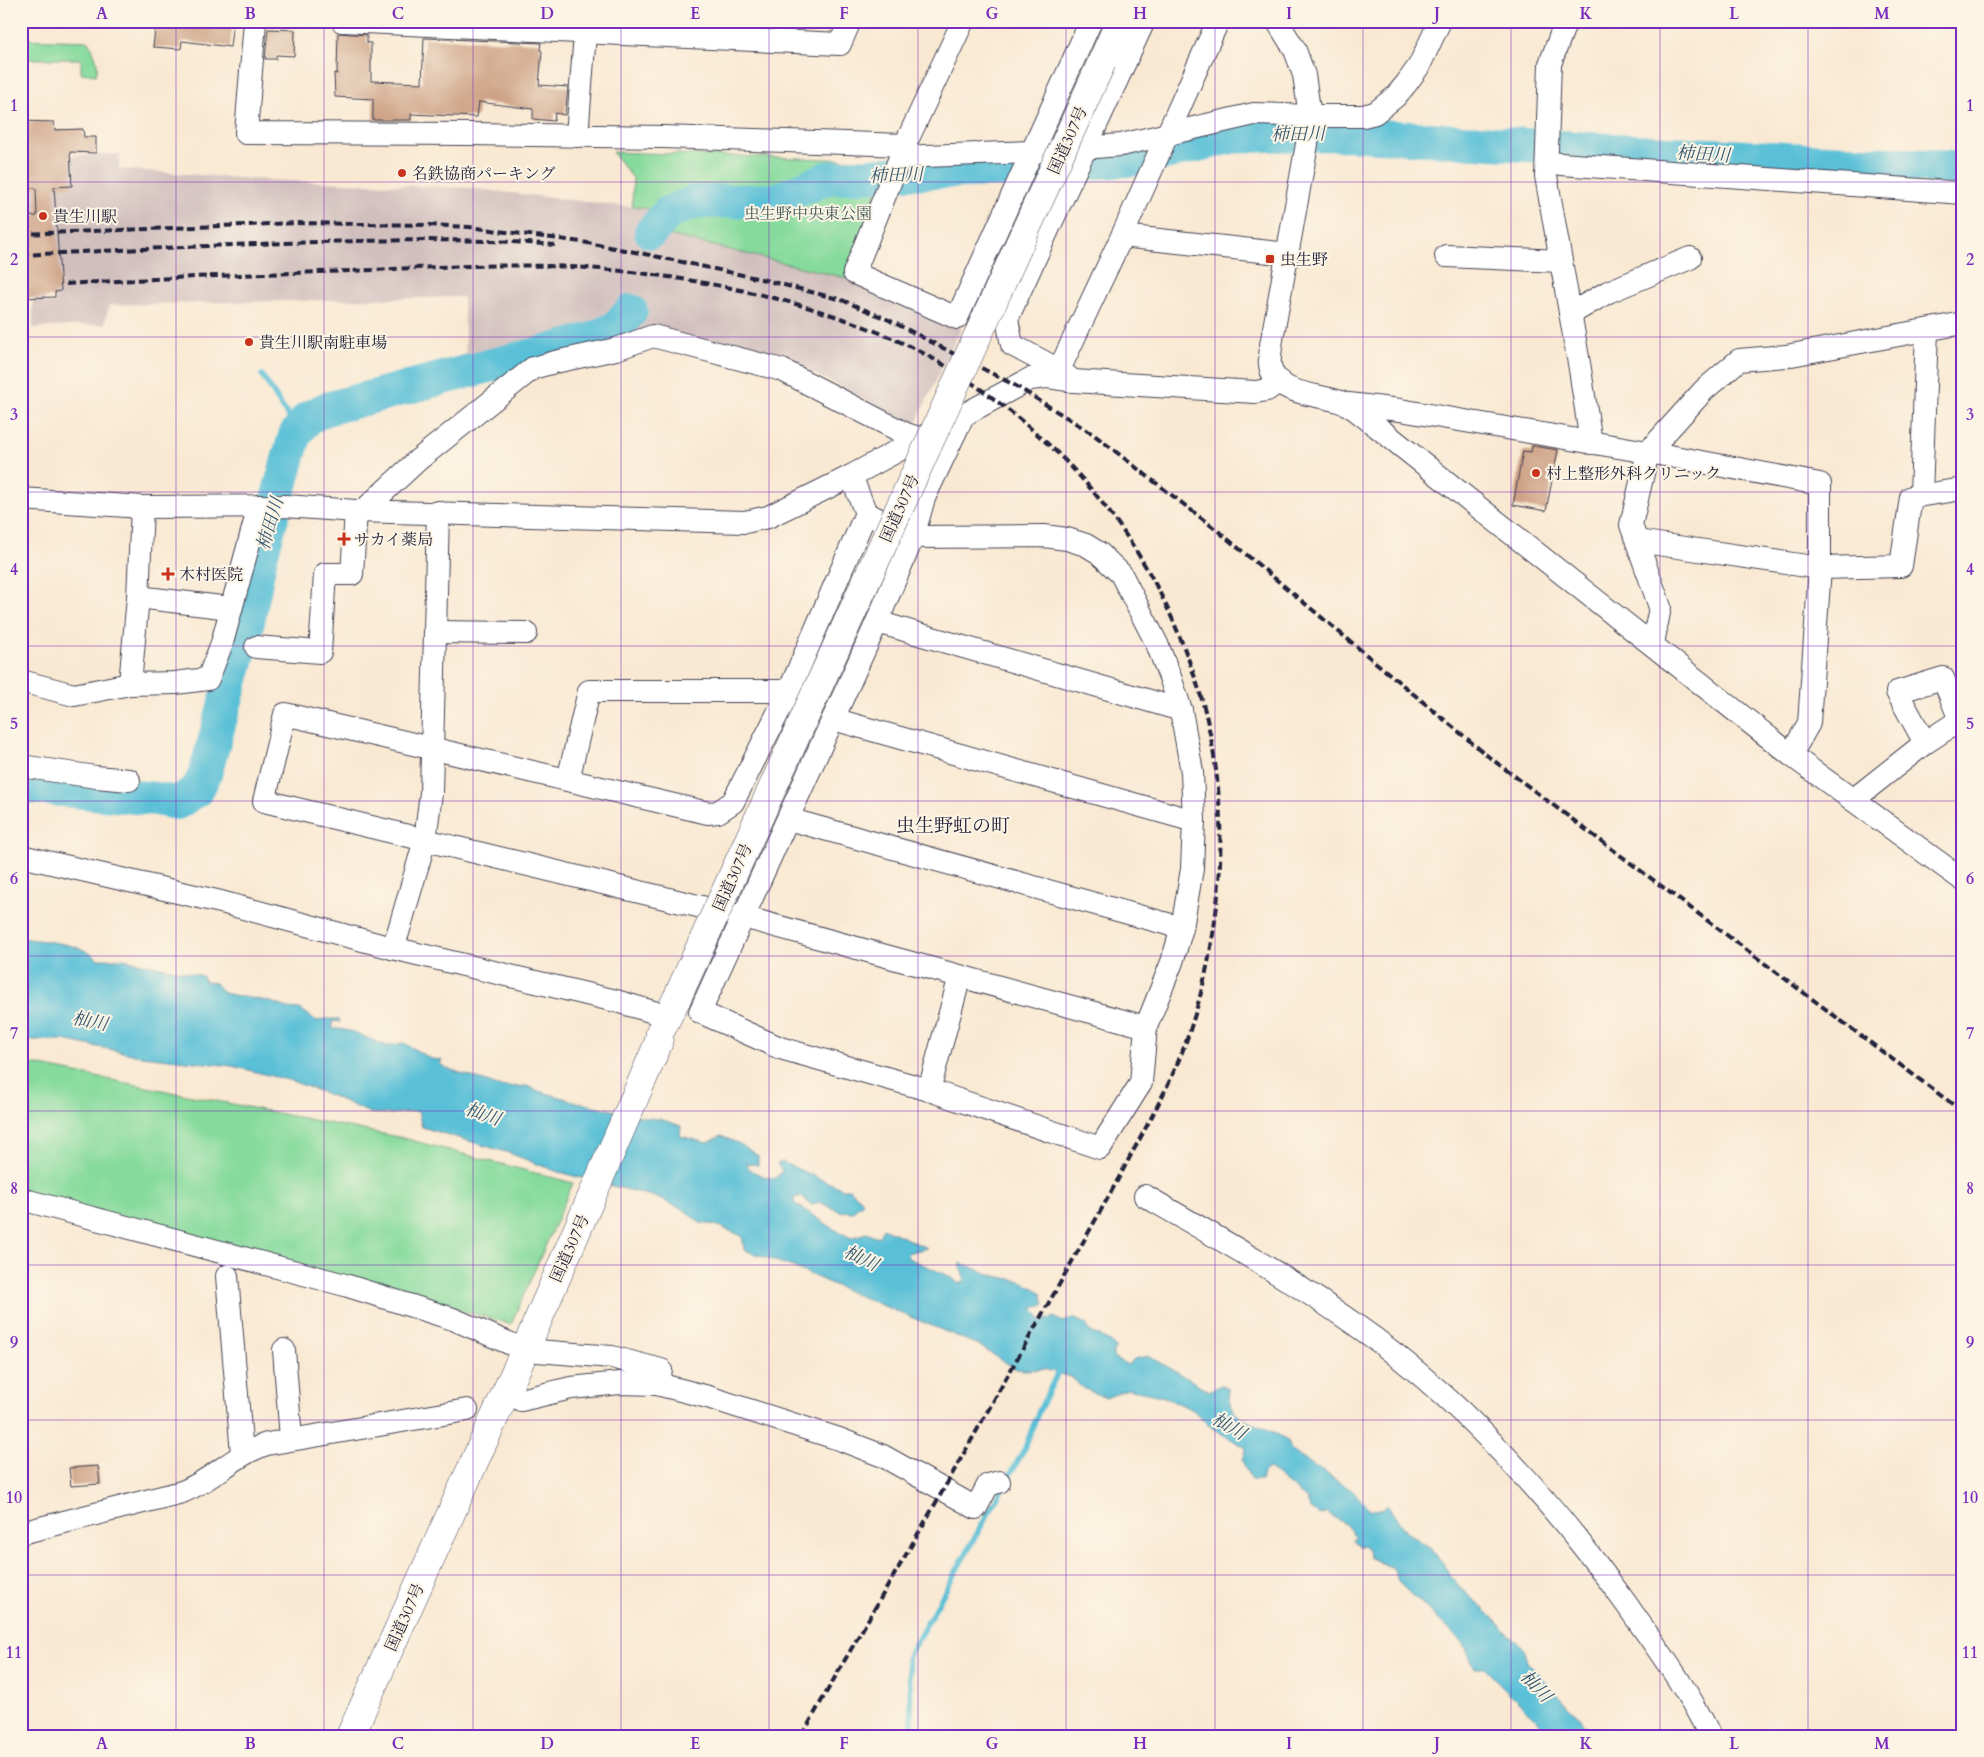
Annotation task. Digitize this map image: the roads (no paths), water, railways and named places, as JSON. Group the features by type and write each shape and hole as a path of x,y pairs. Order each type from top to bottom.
{"highway":[{"name":"国道307号","path":"350,1736 528,1341 658,1044 660,1032 1120,21"}],"street":[{"path":"255,21 246,133 577,136 901,153 1084,152 1165,137 1254,114 1310,118 1363,116 1376,113 1395,97 1419,66 1440,21"},
{"path":"342,21 586,27 840,44 850,21"},
{"path":"963,21 901,153 854,273 957,318 1089,22"},
{"path":"1066,376 1012,346 1007,319 1144,21"},
{"path":"1066,376 1151,168 1218,21"},
{"path":"1277,21 1296,50 1304,75 1310,118 1308,144 1271,346 1270,364 1272,371 1280,382 1288,388 1300,393 1345,404 1400,410 1648,452 1820,484 1820,568 1809,723 1791,755"},
{"path":"1566,21 1550,64 1546,176 1591,443"},
{"path":"577,136 586,27"},
{"path":"1547,163 1963,193"},
{"path":"1122,236 1288,254"},
{"path":"1446,256 1561,261"},
{"path":"1570,314 1608,292 1690,258"},
{"path":"1653,644 1660,607 1631,525 1648,452 1704,390 1738,360 1786,356 1963,323"},
{"path":"1921,495 1927,330"},
{"path":"256,647 320,652 325,574 352,574 359,511 418,460 533,368 616,349 653,336 782,370 906,434 921,439"},
{"path":"21,499 142,506 272,506 359,511 745,522 768,517 851,476 1030,379 1066,376 1255,392 1267,390 1280,382"},
{"path":"1345,404 1430,468 1791,755 1963,880"},
{"path":"851,476 866,513 913,537 1044,536 1067,539 1086,545 1099,553 1121,574 1157,644 1181,710 1192,772 1194,821 1192,869 1182,928 1172,962 1146,1027 1141,1083 1100,1148 929,1090 780,1048 700,1012 877,622 913,537 924,498 963,416"},
{"path":"1637,541 1820,568 1901,566 1911,497 1963,489"},
{"path":"130,684 138,597 142,506"},
{"path":"21,681 74,695 130,684 174,683 208,679 222,643 230,608 272,506"},
{"path":"392,948 425,840 431,793 438,512"},
{"path":"866,513 789,691 732,802 718,812 708,813 433,747 285,714 264,801 743,916 1146,1027"},
{"path":"138,597 230,608"},
{"path":"877,622 1181,710"},
{"path":"436,632 526,633"},
{"path":"568,780 589,691 789,691"},
{"path":"833,719 1194,821"},
{"path":"1853,800 1926,743"},
{"path":"21,766 129,780"},
{"path":"788,819 1182,928"},
{"path":"21,856 221,902 392,948 616,1001 672,1007"},
{"path":"929,1090 960,976"},
{"path":"1145,1196 1260,1262 1347,1318 1450,1400 1502,1452 1605,1575 1666,1660 1699,1712 1710,1736"},
{"path":"21,1199 345,1285 528,1341 612,1357 661,1370 657,1384"},
{"path":"227,1276 242,1454"},
{"path":"284,1350 291,1439"},
{"path":"521,1400 571,1388 620,1382 657,1384 838,1439 883,1456 976,1508 988,1485 999,1482"},
{"path":"21,1533 182,1492 199,1485 242,1454 267,1444 467,1410"}],"water":[{"name":"杣川","path":"21,938 72,946 90,953 98,959 123,959 203,976 204,981 215,983 223,993 271,1002 287,1008 300,1009 317,1021 339,1019 340,1022 333,1021 332,1028 350,1031 387,1046 404,1043 431,1059 442,1060 440,1064 446,1068 498,1086 527,1086 577,1102 646,1118 660,1119 681,1126 680,1136 707,1143 721,1136 740,1144 758,1156 758,1165 745,1163 751,1170 762,1176 775,1179 782,1171 777,1164 782,1162 843,1189 849,1189 863,1203 854,1212 839,1211 819,1202 812,1205 801,1196 794,1198 794,1203 851,1238 866,1233 879,1237 883,1228 927,1248 907,1253 908,1258 951,1277 959,1284 965,1281 960,1267 961,1263 995,1276 1021,1281 1041,1292 1044,1305 1033,1308 1042,1321 1054,1317 1063,1322 1073,1318 1086,1324 1089,1331 1110,1341 1116,1349 1113,1351 1113,1358 1128,1365 1134,1359 1149,1356 1209,1391 1221,1385 1228,1388 1232,1409 1238,1415 1287,1440 1291,1451 1353,1491 1369,1509 1381,1510 1387,1505 1406,1532 1431,1548 1460,1588 1524,1649 1529,1664 1596,1736 1552,1736 1484,1668 1475,1668 1464,1644 1398,1581 1394,1569 1369,1557 1368,1550 1363,1546 1359,1546 1353,1539 1356,1537 1345,1524 1326,1512 1320,1515 1310,1508 1307,1499 1268,1468 1263,1472 1261,1480 1251,1480 1242,1460 1246,1448 1212,1428 1193,1410 1162,1396 1127,1389 1106,1398 1085,1389 1071,1377 1044,1369 1016,1369 978,1345 793,1267 744,1250 742,1236 716,1225 700,1223 683,1209 652,1196 558,1172 509,1153 422,1127 418,1111 390,1114 370,1113 292,1081 232,1066 142,1056 64,1040 21,1040"}],"waterway":[{"name":"柿田川","path":"651,232 668,213 694,202 776,200 827,178 902,173 1003,170 1140,159 1231,137 1267,135 1346,134 1963,169"},
{"name":"柿田川","path":"21,786 156,799 177,803 197,790 205,774 247,626 261,556 295,435 308,418 326,409 595,338 617,327 631,311"},
{"path":"262,375 286,413 300,429"},
{"path":"913,1736 908,1657 1025,1448 1038,1413 1061,1366"}],"railway":[{"path":"21,234 296,223 469,227 582,242 761,279 842,300 889,320 1016,386 1093,434 1218,531 1489,757 1963,1112"},
{"path":"21,255 317,242 466,240 555,245"},
{"path":"66,284 208,276 450,267 549,266 642,273 691,280 788,302 834,316 921,352 987,393 1011,412 1048,443 1092,491 1113,517 1131,544 1164,600 1186,653 1202,700 1215,762 1219,800 1220,839 1216,917 1201,993 1190,1030 1164,1093 1114,1186 802,1736"}],"place":[{"name":"名鉄協商パーキング","path":"402,173"},
{"name":"貴生川駅","path":"43,216"},
{"name":"虫生野","path":"1270,259"},
{"name":"貴生川駅南駐車場","path":"249,342"},
{"name":"村上整形外科クリニック","path":"1536,473"},
{"name":"サカイ薬局","path":"344,539"},
{"name":"木村医院","path":"168,574"}],"district":[{"name":"虫生野虹の町","path":"953,825"}],"park label":[{"name":"虫生野中央東公園","path":"808,213"}]}
